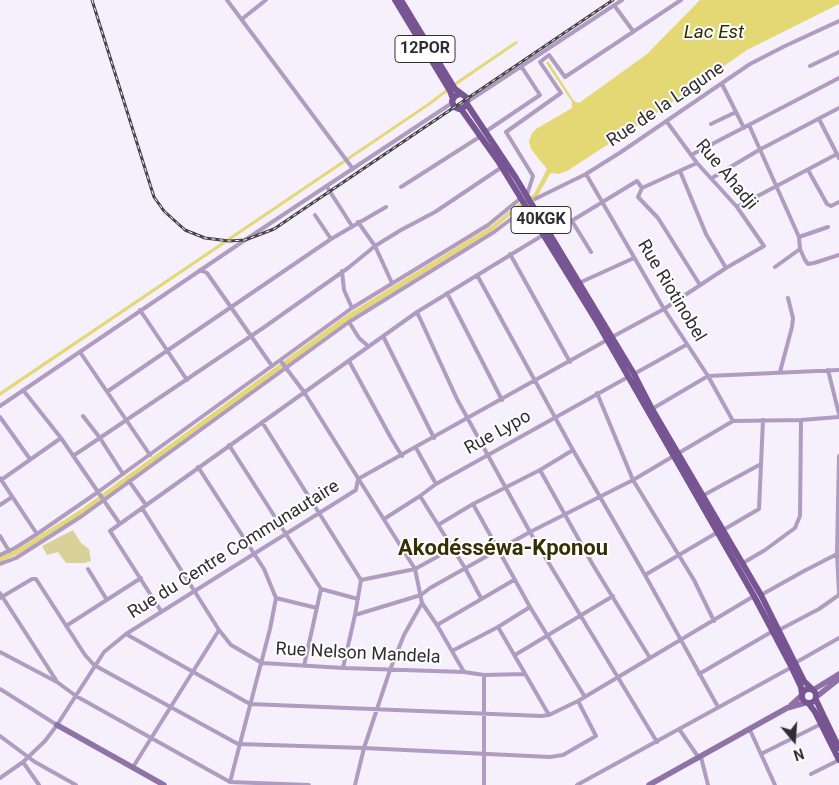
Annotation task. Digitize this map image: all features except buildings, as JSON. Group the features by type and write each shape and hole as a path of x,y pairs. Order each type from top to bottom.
{"main road":[{"name":"12POR","path":"395,0 450,91 452,101"},
{"name":"12POR","path":"401,0 455,89 460,94"},
{"path":"452,101 456,95 460,94"},
{"name":"40KGK","path":"460,94 466,97 467,103 502,167 579,283 599,321"},
{"name":"40KGK","path":"452,101 456,108 461,109 483,134 610,339"},
{"path":"461,109 467,103"},
{"path":"610,339 758,596 793,665 802,695"},
{"path":"631,375 676,454 704,495 721,531 743,563 758,596"},
{"path":"793,665 812,690 812,701 839,760"},
{"path":"802,695 807,689 812,690"},
{"path":"802,695 812,701 839,748"}],"street":[{"path":"227,0 353,169"},
{"path":"242,19 266,0"},
{"path":"467,103 622,0"},
{"path":"0,555 37,534 98,492 352,308 488,225 524,198 533,176 506,132 561,93 540,62 549,55 566,77 681,0"},
{"path":"614,5 633,32"},
{"name":"Rue de la Lagune","path":"535,199 586,174 667,122 750,64 839,21"},
{"path":"810,66 839,52"},
{"path":"401,187 540,95 521,66"},
{"path":"691,155 839,78"},
{"path":"722,84 744,128"},
{"path":"0,406 452,101"},
{"path":"712,178 759,150 839,108"},
{"path":"711,124 736,112"},
{"path":"737,207 838,156 819,119"},
{"name":"Rue Ahadji","path":"667,122 697,163 737,207 764,246"},
{"path":"749,126 799,237 800,249 808,264 839,255"},
{"path":"832,145 839,142"},
{"path":"697,163 642,188 638,197 658,218 700,285"},
{"path":"73,456 251,337 358,261 375,246 435,212 502,167"},
{"path":"808,170 826,204 831,206 839,202"},
{"path":"680,172 696,214 726,268"},
{"name":"Rue Riotinobel","path":"586,174 664,309 708,376 733,421"},
{"path":"161,611 110,530 417,312 510,254 572,221 637,182 642,188"},
{"path":"326,187 352,226"},
{"path":"108,391 331,238 386,207"},
{"path":"0,564 16,558 104,500 349,322 494,232 527,207"},
{"path":"315,215 331,238"},
{"path":"572,221 591,252"},
{"path":"358,222 375,246 392,283"},
{"path":"799,237 828,227"},
{"name":"Rue du Centre Communautaire","path":"0,778 29,757 58,725 94,665 104,652 126,634 356,490 358,479 664,309 726,268 764,246"},
{"path":"775,267 800,249"},
{"path":"510,254 570,362"},
{"path":"579,283 634,258"},
{"path":"200,270 207,273 272,366"},
{"path":"342,271 344,290 352,308"},
{"path":"477,275 554,418 645,575 718,707"},
{"path":"447,293 502,400"},
{"path":"780,372 793,318 788,298"},
{"path":"140,310 187,380"},
{"path":"417,312 453,390 530,532 657,742"},
{"path":"349,322 359,338 368,346"},
{"path":"383,336 434,438"},
{"name":"Rue Lypo","path":"384,519 436,484 487,454 686,345"},
{"path":"80,352 150,455"},
{"path":"280,360 304,392 415,569 422,595 422,603 404,636 390,670 364,748 355,785"},
{"path":"349,361 402,456"},
{"path":"356,615 422,595 430,588 530,532 633,480 733,421 801,420 839,416 828,370"},
{"path":"652,409 708,376 839,370"},
{"path":"23,390 61,438 120,524"},
{"path":"597,393 633,480 694,580 714,621"},
{"path":"82,416 100,438 123,474"},
{"path":"0,417 30,460"},
{"path":"645,575 759,509 762,420"},
{"path":"743,563 765,550 795,528 797,524 800,516 801,420"},
{"path":"262,422 361,580 356,615 343,668"},
{"path":"37,534 0,479 61,438"},
{"path":"230,445 321,588 358,599"},
{"path":"416,448 436,484"},
{"path":"438,525 573,450"},
{"path":"699,674 806,616 839,594 839,456"},
{"path":"704,495 761,464"},
{"path":"198,467 264,569 276,598 275,611 238,744 230,782"},
{"path":"540,470 650,658"},
{"name":"Rue Nelson Mandela","path":"129,481 219,630 231,645 262,663 484,674 526,674"},
{"path":"0,505 12,496"},
{"path":"420,496 465,568 481,598"},
{"path":"473,504 514,580 585,697"},
{"path":"0,536 9,551"},
{"path":"361,580 415,569 453,548"},
{"path":"126,634 250,704 483,715 549,715 578,701 758,596 838,554"},
{"path":"88,569 106,600"},
{"path":"57,682 1,596 36,578 85,655 94,665 238,744 550,757 563,755 596,736 578,701"},
{"path":"66,626 141,578"},
{"path":"437,625 514,580"},
{"path":"304,666 321,588"},
{"path":"515,655 580,614 613,596"},
{"path":"276,598 317,608"},
{"path":"422,603 464,672"},
{"path":"452,652 530,607"},
{"path":"498,626 549,715"},
{"path":"133,767 219,630"},
{"path":"577,785 657,742 839,638"},
{"path":"0,652 57,682 76,696 230,782 309,785"},
{"path":"484,674 484,785"},
{"path":"787,708 812,701 839,674"},
{"path":"812,690 834,680"},
{"path":"0,688 58,725 164,785"},
{"path":"649,785 750,730 787,708 802,695"},
{"path":"760,754 821,724"},
{"path":"679,729 700,757 708,785"},
{"path":"750,730 775,785"},
{"path":"0,736 29,757 76,785"},
{"path":"811,774 839,760"},
{"path":"23,762 39,785"}],"shaded area":[{"path":"73,530 81,543 89,549 91,561 66,563 58,552 47,555 42,546"}],"water":[{"name":"Lac Est","path":"700,0 839,0 839,4 747,50 658,112 567,171 550,174 537,197 520,207 493,230 350,319 85,513 18,554 0,562 0,556 16,550 80,510 348,314 491,226 518,204 534,194 547,169 531,149 529,141 532,133 572,108 572,102 546,63 548,61 574,101 579,103 647,54"},
{"path":"516,41 518,43 430,105 0,396 0,392 428,103"}],"railway":[{"path":"92,0 154,197 164,211 185,230 205,238 229,241 245,240 274,229 613,0"}],"district":[{"name":"Akodésséwa-Kponou","path":"503,549"}]}
